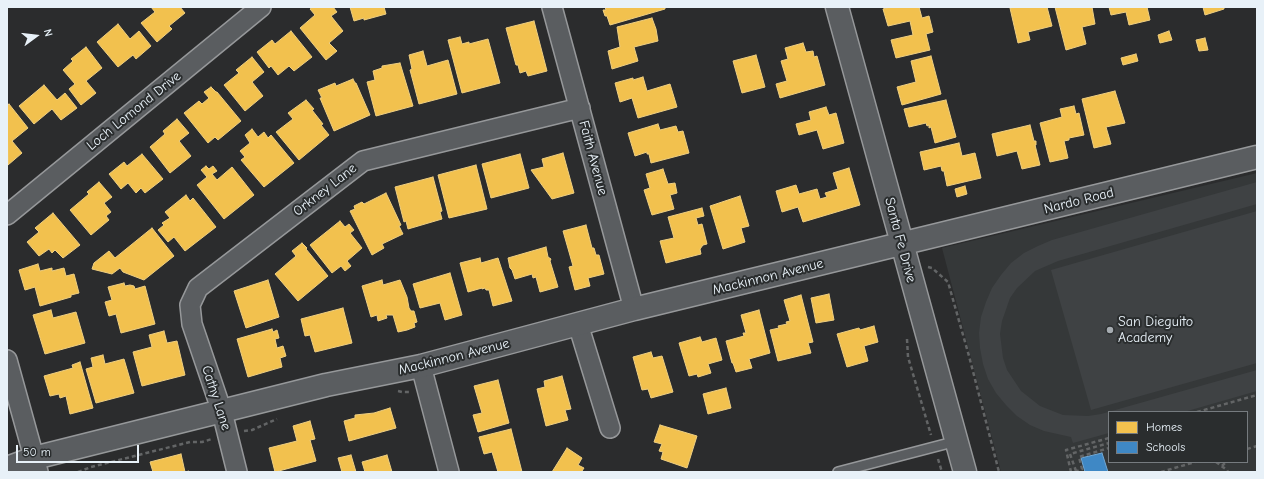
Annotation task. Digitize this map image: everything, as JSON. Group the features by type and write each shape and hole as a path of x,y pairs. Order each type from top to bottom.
{"street":[{"name":"Loch Lomond Drive","path":"7,215 261,7"},
{"name":"Faith Avenue","path":"552,7 634,309"},
{"name":"Santa Fe Drive","path":"837,7 965,472"},
{"name":"Orkney Lane","path":"192,324 190,305 198,288 362,161 580,108"},
{"name":"Nardo Road","path":"904,253 1257,157"},
{"name":"Mackinnon Avenue","path":"7,468 36,465 222,412 326,385 421,366 634,309 904,253"},
{"name":"Cathy Lane","path":"192,324 222,412 238,472"},
{"path":"578,324 610,428"},
{"path":"7,360 36,465"},
{"path":"421,366 449,472"}],"lane":[{"path":"838,472 957,441"}],"path":[{"path":"904,253 932,268 948,282 1000,472"},
{"path":"907,334 908,357 942,472"},
{"path":"1201,411 1257,395"},
{"path":"1071,472 1066,450 1108,438"},
{"path":"1108,443 1070,454 1075,472 1082,469 1079,457 1108,448"},
{"path":"1161,472 1192,463"},
{"path":"1218,463 1228,472"},
{"path":"1222,466 1225,463"}],"shaded area":[{"name":"San Dieguito Academy","path":"1257,173 1257,472 1001,472 942,248"},
{"path":"1257,182 1257,204 1058,261 1035,271 1017,288 1010,298 1002,321 1000,334 1003,358 1007,370 1021,391 1040,406 1063,415 1088,416 1108,412 1108,433 1073,443 1071,437 1044,431 1030,425 1017,416 1006,405 996,393 988,379 980,348 979,333 981,317 992,288 1011,263 1024,253 1052,240"},
{"path":"1257,211 1257,363 1091,410 1051,270"},
{"path":"1257,370 1257,391 1187,411 1112,411"}],"building: Homes":[{"path":"151,7 180,7 185,13 169,26 172,29 157,42 141,23 155,12"},
{"path":"313,7 333,7 337,12 331,16 343,31 329,43 337,51 326,60 300,28 315,15 310,9"},
{"path":"350,7 384,7 386,14 354,21"},
{"path":"605,7 665,7 665,9 610,25 603,10 606,10"},
{"path":"890,7 919,7 922,18 929,16 933,32 926,34 930,50 896,58 891,40 913,35 910,21 888,26 883,9"},
{"path":"1047,7 1052,26 1028,32 1030,40 1018,43 1010,8"},
{"path":"1055,7 1092,7 1095,24 1082,27 1086,44 1066,50"},
{"path":"1109,7 1147,7 1150,20 1129,25 1126,12 1111,15"},
{"path":"1203,7 1224,7 1224,9 1205,15"},
{"path":"652,18 658,41 634,47 638,61 612,69 608,51 620,47 617,27"},
{"path":"534,21 547,71 528,76 526,71 520,73 518,65 516,65 506,28"},
{"path":"118,24 130,39 139,31 151,46 136,59 133,55 118,67 97,42"},
{"path":"291,31 312,57 294,71 289,66 278,75 271,66 269,68 257,52 272,40 275,44"},
{"path":"1169,31 1172,40 1160,43 1158,35"},
{"path":"460,37 462,44 469,42 469,44 488,39 500,83 462,93 448,40"},
{"path":"1205,38 1208,50 1199,51 1196,40"},
{"path":"803,43 806,52 813,51 814,57 817,56 825,85 780,98 776,84 787,81 781,61 788,59 785,48"},
{"path":"86,47 102,68 86,81 96,93 81,105 69,89 75,84 63,70 73,61 71,59"},
{"path":"423,51 427,66 448,60 457,94 419,104 410,70 412,69 409,55"},
{"path":"1136,54 1138,61 1123,65 1121,58"},
{"path":"756,55 765,87 742,93 733,61"},
{"path":"931,56 941,94 902,105 897,87 916,82 911,61"},
{"path":"252,57 264,72 252,82 263,96 245,111 224,85 239,73 236,70"},
{"path":"400,63 413,106 376,116 367,82 375,80 373,71 382,68 382,66"},
{"path":"643,77 647,91 670,84 677,107 638,118 632,98 620,102 615,83"},
{"path":"353,79 370,115 334,131 318,90 335,83 336,86"},
{"path":"44,85 57,100 65,93 77,108 61,120 52,109 34,124 19,106"},
{"path":"211,87 241,121 218,140 215,137 208,143 184,113 199,101 202,104 209,98 204,92"},
{"path":"1115,91 1125,123 1106,127 1111,144 1094,148 1082,99"},
{"path":"306,100 314,109 312,110 323,124 321,125 329,135 299,160 276,132 293,119 288,113"},
{"path":"946,100 956,137 935,143 931,127 929,128 929,125 927,126 926,123 909,127 904,109"},
{"path":"9,104 28,128 12,141 22,153 8,165 7,106"},
{"path":"1074,106 1076,114 1079,113 1084,135 1069,138 1069,140 1064,141 1068,158 1050,162 1040,123 1062,117 1060,109"},
{"path":"826,107 829,115 836,113 844,143 823,149 817,130 799,135 796,124 811,120 809,112"},
{"path":"177,119 189,133 179,141 191,156 170,173 150,147 165,134 163,131"},
{"path":"658,124 660,130 676,126 678,132 683,131 689,153 651,163 647,152 635,156 628,133"},
{"path":"1030,125 1034,141 1036,141 1035,145 1040,165 1022,169 1017,151 997,156 992,134"},
{"path":"252,129 258,137 264,132 268,138 271,135 294,163 264,187 241,160 245,157 240,151 250,143 245,135"},
{"path":"959,143 962,156 975,153 981,178 947,186 944,171 942,171 941,166 924,170 920,152"},
{"path":"563,153 574,193 552,199 531,170 544,167 542,159"},
{"path":"142,154 163,179 145,193 141,188 136,193 128,183 121,189 109,174 124,162 127,166"},
{"path":"520,154 529,188 491,198 482,164"},
{"path":"476,165 487,209 449,218 438,175"},
{"path":"206,166 209,169 213,166 217,171 212,174 217,180 232,167 254,195 224,219 197,185 207,177 201,170"},
{"path":"849,168 860,205 803,222 798,207 782,212 776,191 796,185 799,194 817,189 820,199 827,197 825,193 838,189 833,173"},
{"path":"663,169 668,184 675,183 677,193 670,195 674,209 652,215 644,190 650,188 646,174"},
{"path":"433,177 442,211 440,212 442,219 408,229 406,221 404,222 395,187"},
{"path":"99,182 112,197 104,203 111,212 106,216 109,220 91,235 70,210 89,194 87,192"},
{"path":"965,186 967,194 957,197 955,189"},
{"path":"386,193 401,225 399,226 403,234 382,244 384,248 372,255 350,211 355,209 354,206 362,202 364,204"},
{"path":"186,195 190,201 193,198 216,227 185,251 174,237 168,242 158,230 164,225 162,223 170,218 165,212"},
{"path":"740,196 749,226 741,228 745,242 723,249 710,206"},
{"path":"702,208 704,216 696,218 698,225 702,224 707,244 703,245 700,249 701,254 666,263 660,241 674,238 668,217"},
{"path":"53,213 80,245 63,258 55,250 52,253 49,249 39,256 27,242 39,232 35,228"},
{"path":"340,221 345,227 349,224 354,230 350,233 362,248 347,261 351,266 345,271 341,266 332,273 310,245"},
{"path":"586,225 592,248 594,248 596,255 599,255 604,274 588,278 590,286 575,290 569,267 573,266 563,231"},
{"path":"152,228 174,256 144,280 123,272 120,268 112,274 92,269 94,263 109,251 115,258"},
{"path":"302,243 328,276 298,301 275,274 296,256 292,251"},
{"path":"546,247 548,257 551,259 550,261 558,287 540,292 536,277 533,278 532,274 515,279 510,268 508,258"},
{"path":"480,258 481,263 498,258 512,301 493,306 489,290 482,288 468,292 460,263"},
{"path":"38,264 40,271 52,268 52,271 64,268 66,276 74,274 79,293 71,295 71,297 40,306 35,287 25,290 19,270"},
{"path":"450,273 462,315 445,320 440,303 420,308 413,284"},
{"path":"268,280 279,317 246,328 234,291"},
{"path":"382,280 383,285 400,280 407,297 409,308 411,311 414,311 417,322 414,323 415,327 398,332 393,315 386,315 387,318 378,321 377,315 371,317 362,286"},
{"path":"124,283 125,286 134,286 135,289 145,286 155,324 121,333 116,314 109,316 105,302 112,300 108,287"},
{"path":"829,294 834,320 816,323 811,298"},
{"path":"801,295 813,342 808,343 811,353 778,361 770,330 779,328 778,326 787,324 786,322 790,321 784,300"},
{"path":"343,308 352,343 315,352 310,335 305,336 301,319"},
{"path":"51,310 53,318 76,312 85,343 45,354 33,315"},
{"path":"759,310 770,353 749,359 752,368 736,372 726,341 744,336 743,333 746,333 741,315"},
{"path":"874,326 878,342 864,346 868,361 847,367 837,334 859,328 860,330"},
{"path":"272,329 273,332 277,330 279,338 275,339 277,348 283,346 286,356 280,358 282,367 248,377 237,339"},
{"path":"164,331 167,343 177,341 185,375 142,386 133,352 152,347 149,335"},
{"path":"700,337 702,342 716,338 722,360 708,364 711,373 698,377 697,374 689,376 679,343"},
{"path":"651,352 653,358 662,356 673,392 651,398 648,389 642,390 633,357"},
{"path":"103,355 105,364 124,359 134,393 96,403 86,369 93,367 91,358"},
{"path":"80,362 93,408 70,414 66,396 60,398 59,394 50,396 44,376 73,368 72,365"},
{"path":"562,376 571,409 565,410 568,420 546,426 537,389 545,387 544,381"},
{"path":"498,380 509,423 478,432 473,415 482,413 474,386"},
{"path":"726,388 731,408 708,414 703,394"},
{"path":"390,408 396,428 349,441 344,421 355,418 355,415 374,413"},
{"path":"310,421 315,439 310,440 316,461 275,472 269,448 297,441 293,426"},
{"path":"660,425 697,436 687,468 661,459 663,452 659,451 662,444 654,442"},
{"path":"511,429 522,472 498,472 492,452 484,454 479,437"},
{"path":"567,448 582,458 578,465 584,468 582,471 584,472 552,472"},
{"path":"181,454 185,472 153,472 150,462"},
{"path":"351,455 356,472 342,472 338,458"},
{"path":"387,455 392,472 365,472 362,462"}],"building: Schools":[{"path":"1102,453 1108,472 1085,472 1081,458"}],"place":[{"name":"San Dieguito Academy","path":"1110,330"}]}
